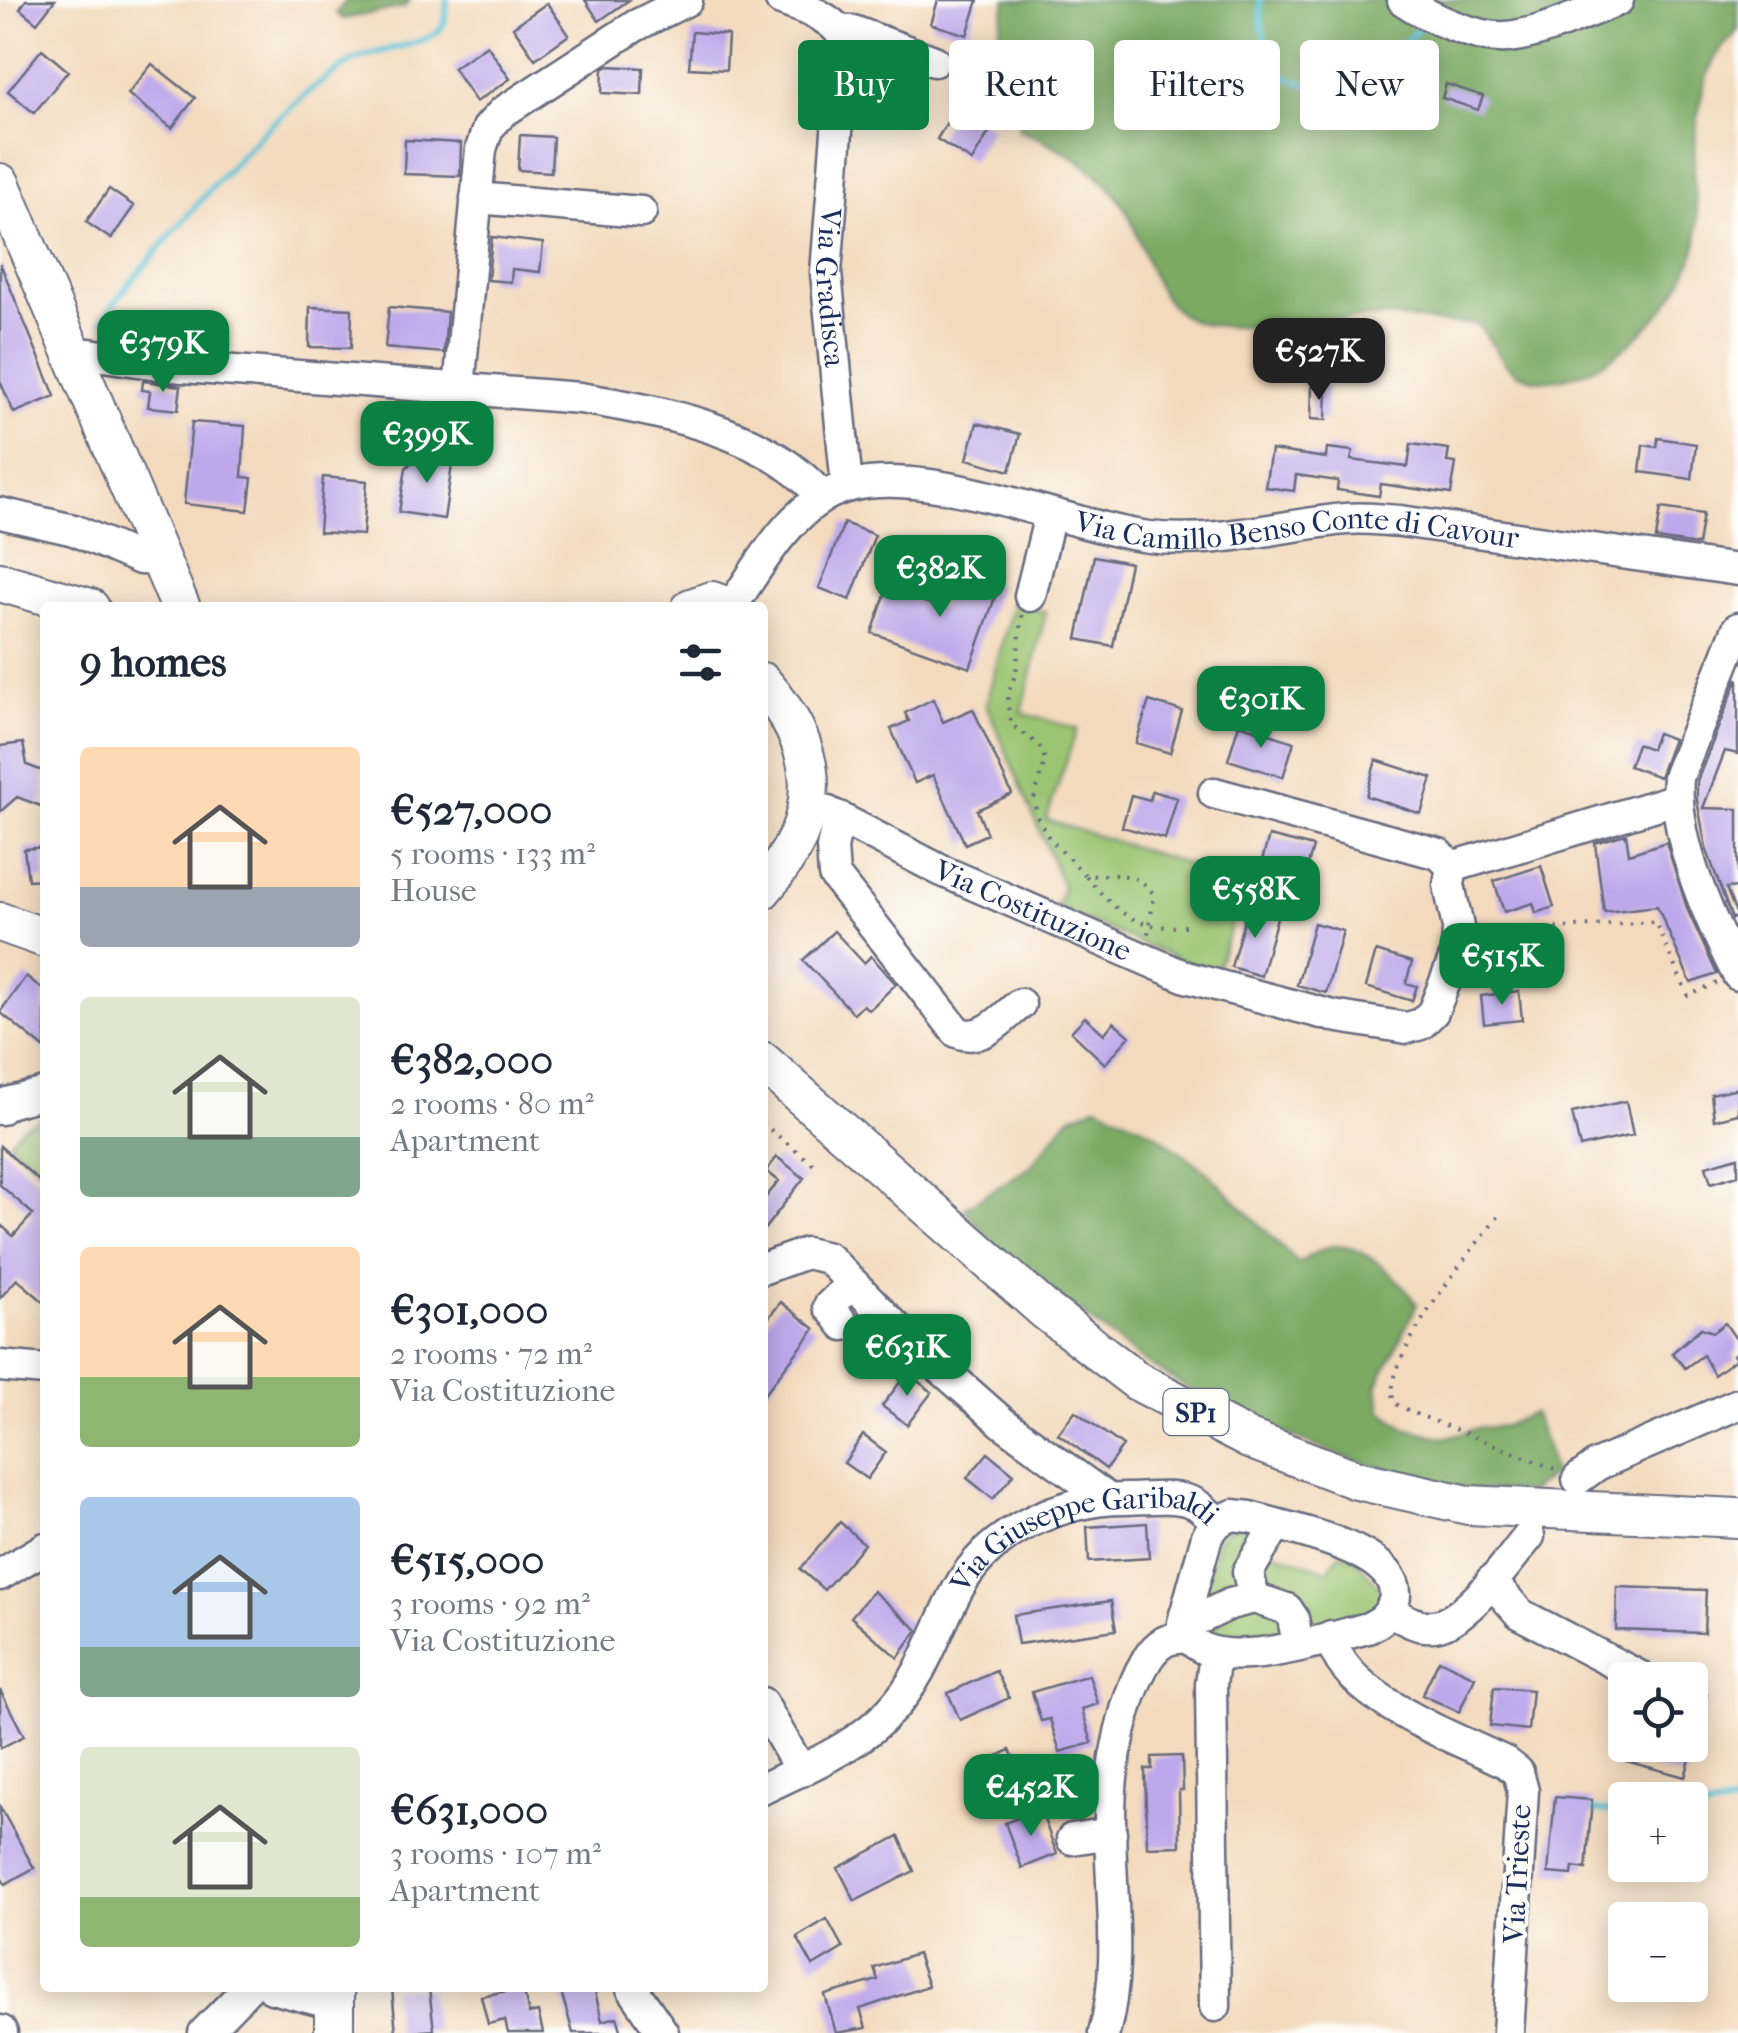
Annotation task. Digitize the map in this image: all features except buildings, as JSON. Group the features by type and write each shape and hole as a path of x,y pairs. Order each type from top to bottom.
{"main road":[{"path":"0,183 178,602"},
{"path":"0,582 70,602"},
{"path":"0,612 38,592"},
{"path":"768,689 789,713 804,743 809,775 824,812 768,882"},
{"path":"0,922 40,936"},
{"name":"SP1","path":"768,1066 1046,1311 1137,1382 1249,1440 1357,1480 1468,1504 1738,1518"}],"street":[{"path":"459,389 481,149 488,128 504,112 636,26 687,0"},
{"path":"780,0 834,24 842,32 853,32 934,61"},
{"path":"1406,2 1459,29 1505,37 1618,0"},
{"name":"Via Gradisca","path":"835,491 826,272 842,32"},
{"path":"476,198 640,212"},
{"path":"74,357 90,354 170,366 580,398 642,408 708,427 771,455 808,481 835,491"},
{"name":"Via Camillo Benso Conte di Cavour","path":"835,491 912,482 950,488 1106,529 1166,538 1210,537 1350,518 1400,521 1738,570"},
{"path":"735,602 798,518 835,491"},
{"path":"0,513 74,530 140,559 160,560"},
{"path":"1030,596 1050,515"},
{"path":"74,530 145,524"},
{"path":"1738,628 1678,777 1676,799 1702,901 1738,975"},
{"path":"1214,793 1438,854 1452,867 1676,799"},
{"path":"824,812 834,875 957,1032 968,1037 982,1035 1020,1004"},
{"name":"Via Costituzione","path":"824,812 940,870 1186,978 1333,1016 1406,1028 1422,1024 1433,1012 1457,952 1458,935 1449,885 1452,867"},
{"path":"0,1109 7,1103 40,1094"},
{"path":"768,1267 806,1253 828,1258 851,1284 1003,1423 1108,1499"},
{"path":"844,1325 828,1306 851,1284"},
{"path":"0,1366 40,1370"},
{"path":"1578,1478 1738,1404"},
{"name":"Via Giuseppe Garibaldi","path":"768,1786 839,1752 891,1711 922,1670 960,1586 992,1546 1052,1512 1092,1500 1193,1502 1218,1522 1234,1515 1358,1550 1384,1567 1392,1578 1396,1595 1390,1611"},
{"path":"1218,1522 1207,1536 1186,1626 1194,1646 1215,1654 1244,1655 1332,1637 1368,1628 1381,1622 1390,1611 1414,1624 1432,1626 1449,1622 1465,1610 1529,1536"},
{"path":"1254,1598 1248,1572 1276,1525"},
{"path":"0,1575 40,1551"},
{"path":"1491,1581 1520,1614 1613,1662"},
{"path":"1104,2033 1114,1942 1111,1790 1129,1700 1147,1661 1160,1643 1186,1626 1230,1604 1254,1598 1286,1609 1294,1618 1298,1644"},
{"name":"Via Trieste","path":"1332,1637 1342,1665 1357,1682 1402,1711 1518,1772 1523,1791 1508,2033"},
{"path":"1215,1654 1211,1685 1215,2006"},
{"path":"768,1713 801,1771"},
{"path":"1072,1840 1111,1832"},
{"path":"204,2033 244,1992"},
{"path":"284,1992 334,2008"},
{"path":"635,1992 664,2033"}],"path":[{"path":"1030,596 1018,623 1020,647 1008,707 1012,725 1040,745 1045,760 1034,799 1036,816 1049,838 1105,899 1150,928 1185,926"},
{"path":"1086,876 1133,876 1146,882 1154,894 1150,928 1140,957"},
{"path":"1458,935 1655,922 1688,996 1738,975"},
{"path":"768,1128 819,1169"},
{"path":"1498,1218 1437,1294 1397,1372 1394,1403 1578,1478"}],"green space":[{"path":"347,0 410,0 404,7 343,19 336,13"},
{"path":"1006,0 1738,0 1738,30 1714,61 1700,104 1694,161 1698,233 1690,266 1655,319 1630,343 1575,375 1546,380 1512,370 1475,323 1384,317 1249,327 1199,323 1182,315 1162,294 1129,216 1108,186 1066,152 1020,130 1094,130 1094,40 997,40"},
{"path":"1013,602 1046,612 1022,713 1077,729 1046,820 1245,882 1215,974 1057,908 1063,886 986,704"},
{"path":"1098,1105 1155,1133 1204,1169 1298,1263 1325,1248 1346,1247 1370,1258 1402,1285 1417,1304 1377,1386 1382,1411 1405,1428 1443,1438 1505,1426 1533,1413 1553,1474 1530,1492 1456,1489 1338,1455 1222,1409 1143,1361 1001,1252 964,1208 1030,1167 1069,1117"},
{"path":"40,1119 40,1170 9,1142 23,1126"},
{"path":"1250,1524 1267,1550 1327,1571 1340,1553 1354,1558 1384,1592 1375,1616 1231,1648 1197,1631 1216,1541 1226,1530"}],"waterway":[{"path":"103,321 202,198 271,125 349,63 438,31 445,21 447,0"},
{"path":"1260,0 1265,41 1278,68 1297,81 1320,84 1346,78 1373,64 1425,23"},
{"path":"1708,1810 1738,1804"},
{"path":"1586,1810 1608,1812"}]}
